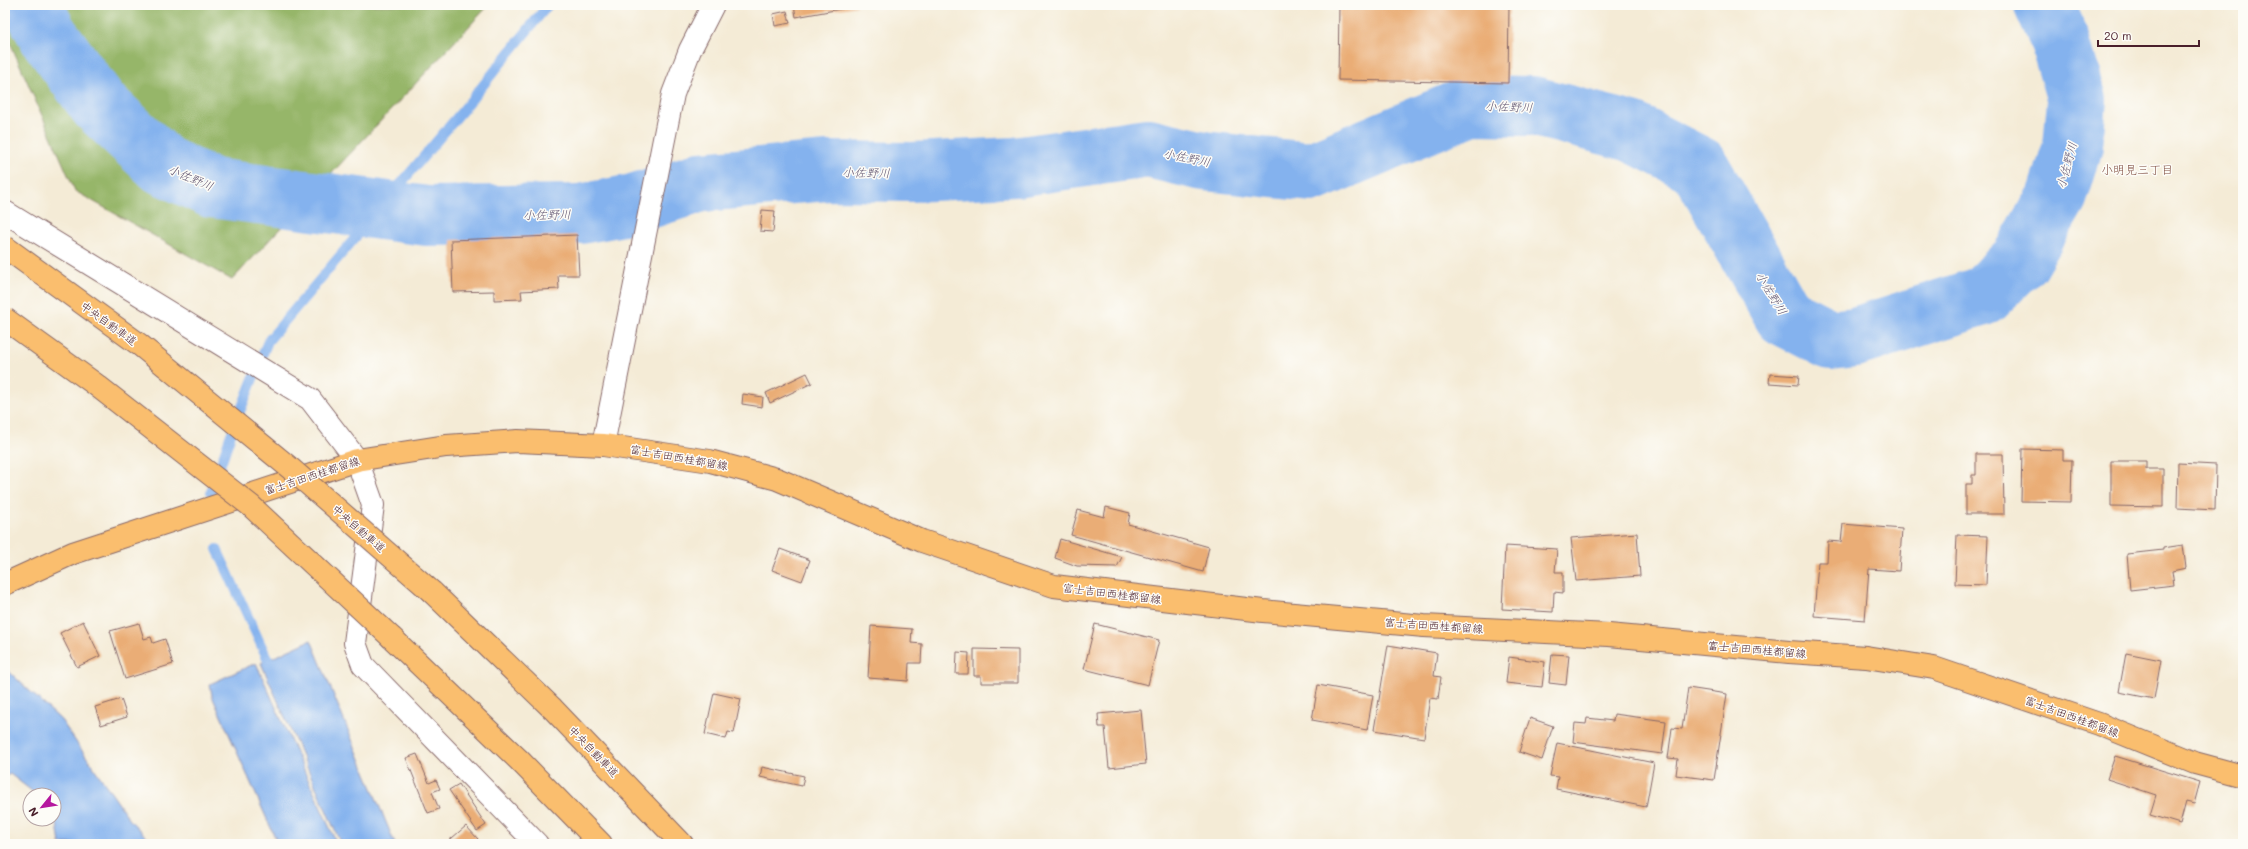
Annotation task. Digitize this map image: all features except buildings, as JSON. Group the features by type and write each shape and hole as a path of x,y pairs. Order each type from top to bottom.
{"main road":[{"name":"中央自動車道","path":"5,247 146,350 290,468 432,592 553,709 682,844"},
{"path":"5,319 95,384 251,506 519,760 601,844"},
{"name":"富士吉田西桂都留線","path":"5,584 72,553 357,460 446,446 518,441 603,445 710,461 777,480 922,541 1054,586 1263,611 1424,626 1609,635 1789,652 1866,657 1934,668 2099,724 2195,763 2243,776"}],"street":[{"path":"603,445 673,94 690,50 714,5"},
{"path":"5,212 310,399 357,460 373,505 355,643 363,665 537,844"}],"green space":[{"path":"5,5 489,5 232,280 75,191 5,31"}],"water":[{"path":"311,640 395,844 341,844 261,663"},
{"path":"256,663 337,844 278,844 212,696 210,684"},
{"path":"5,668 61,720 130,820 153,844 60,844 57,827 62,827 62,787 27,787 10,774 5,777"}],"waterway":[{"name":"小佐野川","path":"32,5 48,35 99,105 163,165 212,188 427,216 580,214 633,204 701,182 828,171 912,172 1015,167 1148,148 1204,161 1312,172 1471,105 1533,106 1632,132 1699,166 1784,316 1831,340 1855,337 1983,296 2020,260 2058,195 2073,146 2077,100 2059,38 2044,5"},
{"path":"211,492 230,437 268,341 463,110 548,5"},
{"path":"217,549 273,671"}],"district":[{"name":"小明見三丁目","path":"2137,169"}]}
